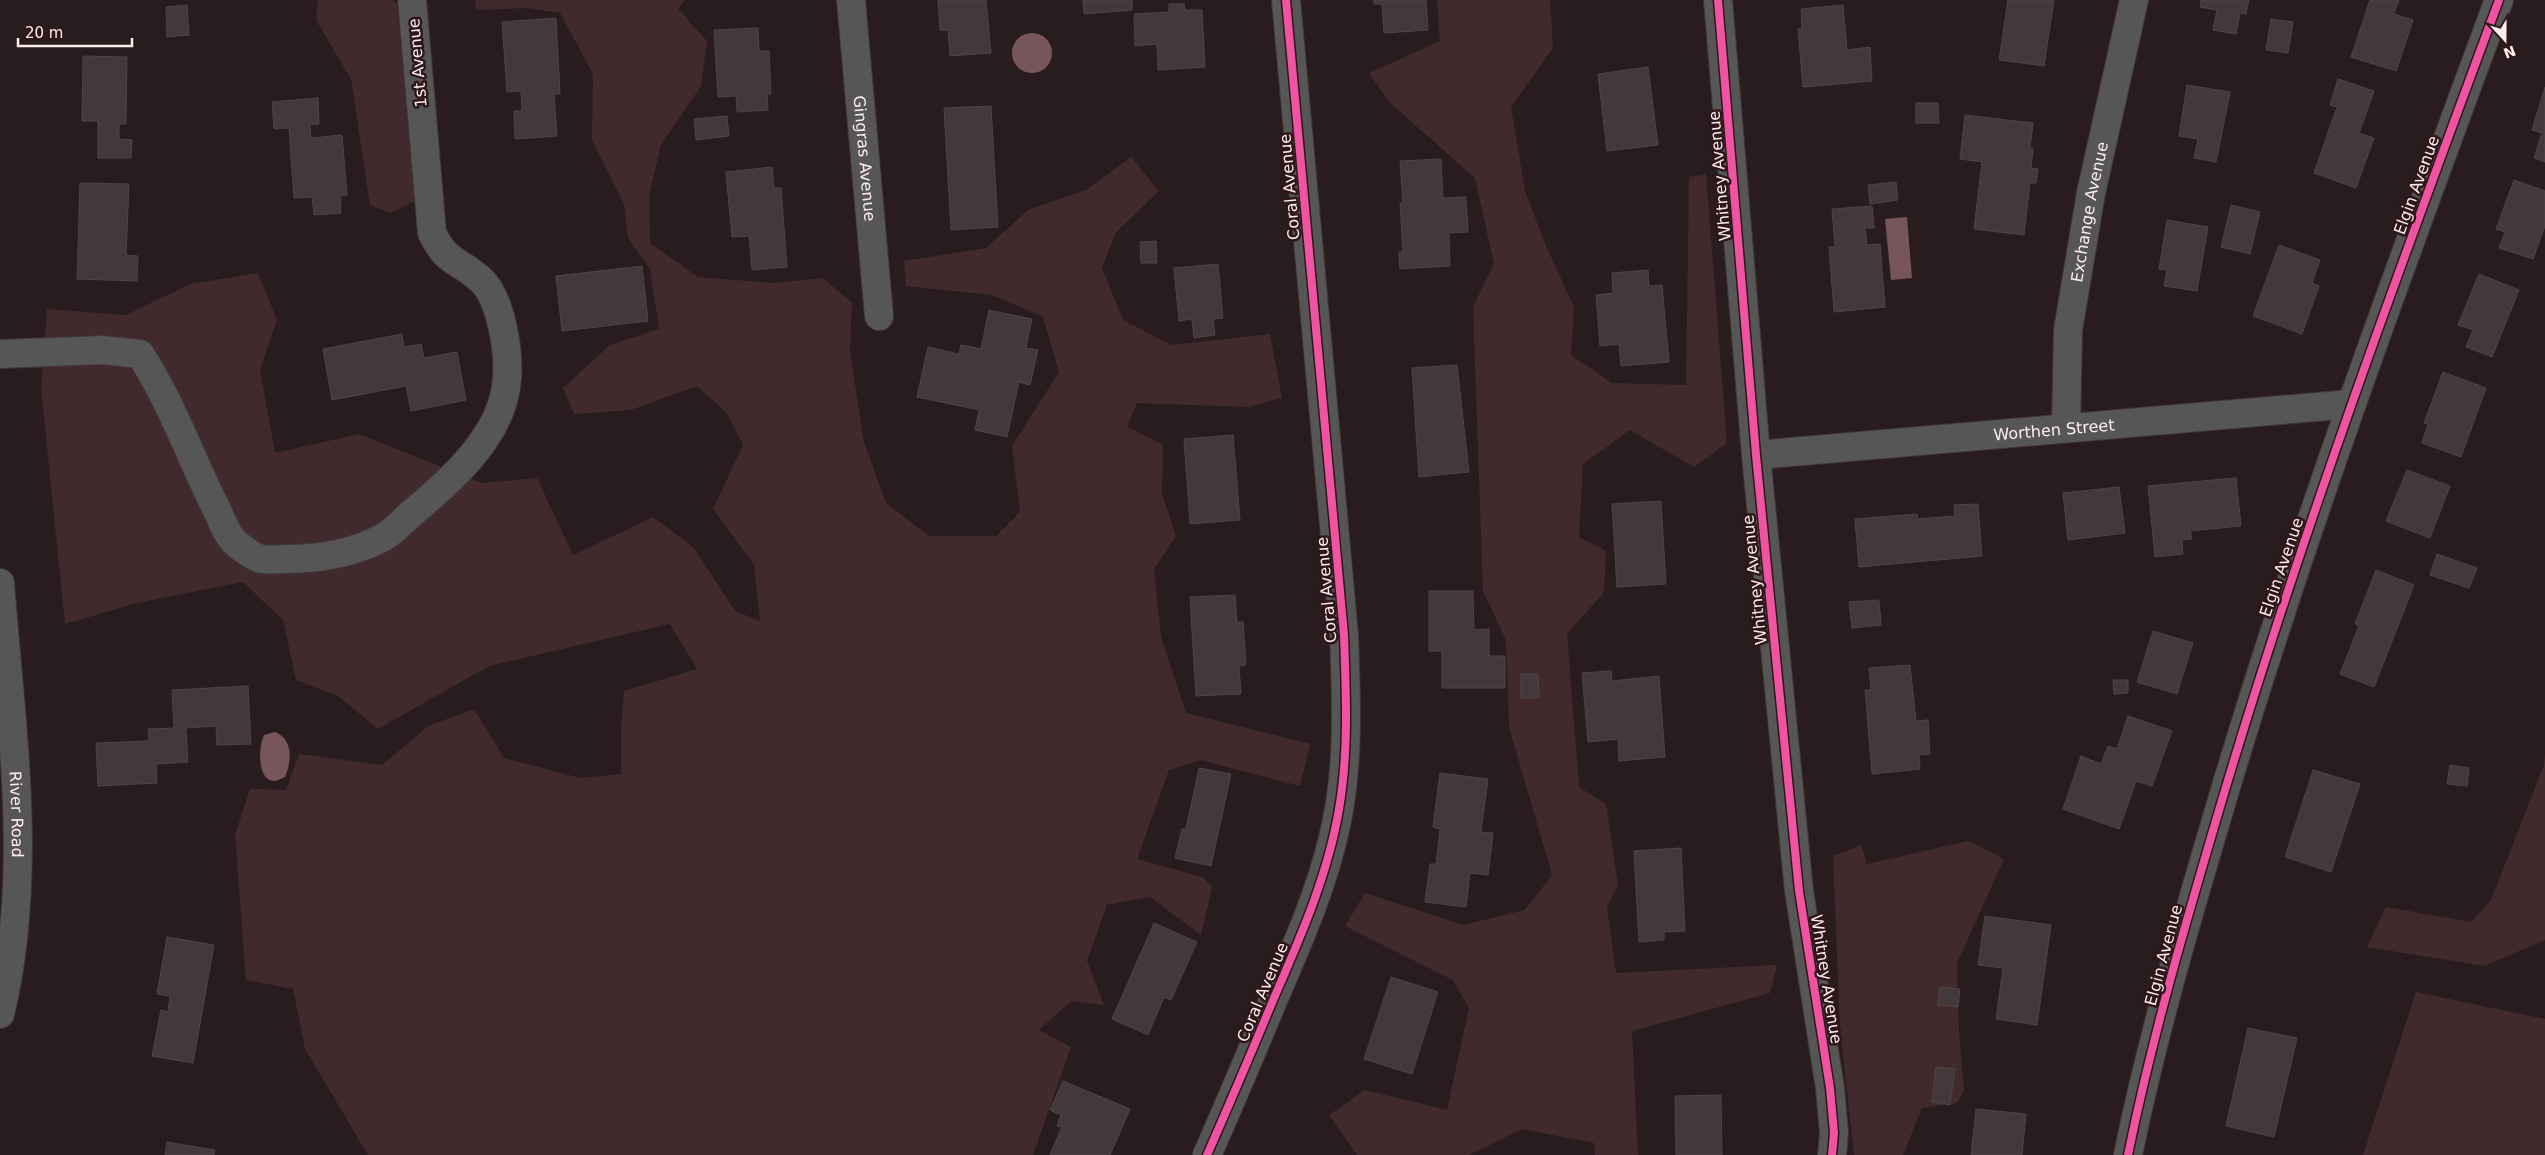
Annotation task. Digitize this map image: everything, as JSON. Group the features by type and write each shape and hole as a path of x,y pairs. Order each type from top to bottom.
{"street":[{"name":"1st Avenue","path":"0,354 102,350 140,354 158,382 207,490 234,542 260,559 309,559 347,552 383,537 432,496 467,461 489,431 501,407 507,379 506,350 494,295 480,278 456,263 440,249 432,233 412,0"},
{"name":"Gingras Avenue","path":"851,0 879,316"},
{"name":"Coral Avenue","path":"1207,1155 1301,936 1329,852 1339,810 1344,767 1347,723 1344,635 1286,0"},
{"name":"Whitney Avenue","path":"1718,0 1756,455 1798,891 1830,1088 1834,1133 1832,1155"},
{"name":"Exchange Avenue","path":"2066,428 2068,330 2091,193 2134,0"},
{"name":"Elgin Avenue","path":"2128,1155 2140,1096 2183,935 2260,673 2351,404 2499,0"},
{"name":"Worthen Street","path":"1756,455 2351,404"},
{"name":"River Road","path":"0,584 16,789 9,850 14,928 6,988 0,1014"}],"shaded area":[{"path":"318,0 393,0 397,4 415,201 390,213 370,205 351,79 316,20"},
{"path":"475,0 685,0 678,9 707,41 701,86 661,145 649,196 650,243 698,277 773,283 823,278 852,303 850,352 864,442 886,503 929,536 996,536 1020,512 1012,446 1059,372 1043,317 992,295 906,286 904,261 986,248 1028,210 1086,190 1131,157 1159,191 1116,232 1102,268 1123,320 1172,345 1270,334 1282,398 1248,407 1137,403 1127,426 1163,445 1162,493 1176,536 1154,569 1161,637 1186,713 1310,744 1300,786 1200,760 1169,770 1137,859 1202,877 1212,887 1201,935 1150,897 1107,905 1087,961 1104,1005 1071,1001 1039,1030 1071,1047 1033,1155 368,1155 305,1049 293,989 246,980 235,835 250,789 286,790 299,754 382,765 428,726 474,709 504,758 580,778 621,774 621,725 624,691 697,669 670,624 489,666 378,729 338,696 296,680 283,620 243,582 137,603 65,624 41,388 47,309 126,315 190,284 258,273 277,320 260,370 275,453 359,434 482,483 537,478 573,555 653,517 694,548 735,611 760,621 754,565 713,509 743,445 727,413 697,386 631,410 574,414 563,388 610,345 659,329 650,269 628,238 624,204 592,140 593,74 560,13 527,8 476,10"},
{"path":"1437,0 1550,0 1553,48 1511,107 1525,191 1546,246 1574,307 1571,355 1612,383 1686,385 1689,177 1706,174 1727,443 1694,467 1630,430 1583,464 1579,537 1606,551 1604,592 1567,634 1579,787 1606,804 1618,885 1607,907 1616,973 1777,965 1770,993 1632,1031 1638,1155 1595,1155 1594,1143 1522,1129 1469,1155 1357,1155 1329,1115 1365,1090 1447,1110 1469,1008 1453,980 1345,926 1365,893 1463,925 1525,910 1552,875 1509,727 1506,640 1483,591 1473,307 1494,264 1475,178 1389,102 1369,73 1440,41"},
{"path":"1036,33 1043,36 1049,42 1052,53 1051,61 1043,70 1036,73 1028,73 1021,70 1013,61 1012,49 1015,42 1024,34"},
{"path":"1907,217 1912,278 1891,280 1885,219"},
{"path":"275,732 281,735 288,745 290,757 285,777 274,781 264,775 260,754 264,735"},
{"path":"2545,752 2545,940 2484,966 2367,947 2386,907 2471,922 2491,900 2544,765"},
{"path":"1968,841 2004,859 1957,963 1959,1031 1964,1090 1957,1103 1922,1108 1903,1155 1854,1155 1840,1027 1833,856 1861,845 1867,864"},
{"path":"2416,992 2545,1019 2545,1155 2363,1155"}],"building":[{"path":"938,0 986,0 991,53 950,56 948,30 940,30"},
{"path":"1083,0 1132,0 1132,10 1084,14"},
{"path":"1374,0 1426,0 1428,30 1384,33 1382,4 1374,4"},
{"path":"2008,0 2054,0 2044,66 1999,60"},
{"path":"2201,0 2249,0 2246,14 2240,13 2236,34 2213,30 2217,10 2200,7"},
{"path":"2370,0 2399,0 2394,14 2413,20 2396,71 2351,57"},
{"path":"1169,4 1184,4 1185,10 1202,10 1205,67 1158,70 1157,44 1135,46 1134,14 1169,12"},
{"path":"187,5 189,35 167,37 166,7"},
{"path":"1843,5 1847,50 1870,47 1872,81 1803,87 1798,29 1802,29 1801,9"},
{"path":"556,18 560,94 554,94 557,136 515,139 514,111 522,111 521,91 507,92 502,22"},
{"path":"2271,19 2293,22 2288,53 2266,50"},
{"path":"758,28 759,51 769,51 771,94 767,94 768,110 737,112 736,96 718,97 714,30"},
{"path":"83,56 127,57 126,124 119,124 119,139 132,140 131,158 98,158 98,121 82,121"},
{"path":"1648,67 1658,145 1607,151 1598,74"},
{"path":"2338,79 2374,91 2359,133 2374,138 2356,188 2314,173 2337,107 2330,105"},
{"path":"2187,85 2230,92 2216,162 2194,158 2198,139 2179,136"},
{"path":"2545,87 2545,162 2534,158 2542,133 2532,130"},
{"path":"318,98 319,124 310,125 311,138 342,135 347,195 340,196 341,213 314,215 312,197 294,198 289,128 274,129 272,102"},
{"path":"1916,103 1938,103 1939,123 1916,123"},
{"path":"991,106 998,227 951,230 944,108"},
{"path":"1965,115 2033,123 2030,148 2033,148 2031,168 2038,169 2036,183 2030,183 2024,235 1974,229 1982,162 1960,159"},
{"path":"727,116 729,136 696,140 694,119"},
{"path":"1441,159 1443,198 1466,197 1468,232 1449,233 1450,266 1400,269 1399,252 1403,252 1400,203 1403,203 1400,161"},
{"path":"772,167 774,188 781,188 787,267 752,270 749,236 732,237 726,172"},
{"path":"2514,180 2545,191 2545,226 2533,259 2499,248 2505,232 2496,229"},
{"path":"1896,182 1898,200 1870,204 1868,185"},
{"path":"80,183 129,184 126,255 138,256 137,281 77,279"},
{"path":"2231,205 2260,212 2250,254 2221,247"},
{"path":"1872,206 1874,228 1865,228 1867,245 1880,244 1885,307 1834,312 1829,247 1835,247 1832,209"},
{"path":"2167,220 2208,227 2197,291 2164,286 2167,270 2159,269"},
{"path":"1156,241 1157,263 1141,263 1140,242"},
{"path":"2279,245 2320,260 2312,283 2319,286 2302,334 2253,316"},
{"path":"1218,264 1223,318 1213,319 1215,335 1194,338 1192,319 1179,321 1174,268"},
{"path":"642,266 648,321 562,331 556,276"},
{"path":"1648,270 1649,286 1662,285 1669,362 1621,366 1619,344 1600,346 1596,295 1613,293 1612,273"},
{"path":"2479,274 2519,290 2492,357 2466,347 2473,330 2458,325"},
{"path":"989,310 1032,319 1026,348 1038,350 1030,385 1019,382 1007,437 975,430 979,410 917,397 928,347 959,354 961,345 981,349"},
{"path":"402,334 404,347 421,344 424,358 457,352 466,400 411,411 406,386 332,400 323,349"},
{"path":"1457,365 1469,472 1419,477 1412,368"},
{"path":"2443,372 2486,388 2461,457 2422,443 2428,424 2424,423"},
{"path":"1233,435 1240,520 1190,524 1184,439"},
{"path":"2407,470 2450,486 2430,538 2386,521"},
{"path":"2236,478 2241,526 2190,531 2192,539 2182,540 2183,554 2155,557 2148,486"},
{"path":"2119,487 2125,533 2068,540 2063,493"},
{"path":"1661,501 1666,584 1617,587 1612,504"},
{"path":"1978,504 1982,556 1859,567 1855,519 1917,514 1918,519 1955,516 1954,505"},
{"path":"2437,554 2477,568 2469,588 2430,575"},
{"path":"2376,570 2414,585 2374,687 2340,674 2359,626 2355,624"},
{"path":"1429,591 1473,591 1474,630 1489,629 1489,656 1505,656 1505,688 1442,688 1442,651 1429,651"},
{"path":"1235,595 1237,622 1243,622 1246,665 1239,666 1241,694 1196,696 1190,597"},
{"path":"1879,600 1881,625 1852,628 1849,602"},
{"path":"2153,631 2193,643 2177,694 2137,682"},
{"path":"1910,665 1916,721 1928,720 1930,754 1919,755 1920,769 1872,774 1865,690 1871,690 1869,668"},
{"path":"1611,671 1612,681 1659,676 1665,757 1619,761 1618,739 1588,742 1582,673"},
{"path":"1521,674 1538,674 1539,698 1521,698"},
{"path":"2113,680 2128,680 2128,693 2114,694"},
{"path":"248,686 251,744 217,745 216,726 186,728 188,762 156,764 157,783 98,786 96,743 149,741 148,729 174,728 172,690"},
{"path":"2128,716 2172,731 2152,786 2136,781 2119,829 2063,809 2081,756 2101,764 2108,746 2117,749"},
{"path":"2450,765 2469,768 2467,786 2447,784"},
{"path":"1199,768 1231,774 1211,866 1175,858 1182,829 1186,829"},
{"path":"2313,770 2360,784 2331,872 2285,857"},
{"path":"1440,773 1488,779 1481,832 1493,833 1488,875 1470,873 1466,907 1425,902 1430,864 1436,864 1440,829 1433,827"},
{"path":"1681,848 1685,931 1664,932 1664,940 1639,942 1634,851"},
{"path":"1985,916 2051,925 2037,1025 1996,1019 2003,968 1978,965"},
{"path":"1154,923 1197,942 1171,1000 1164,997 1148,1035 1112,1019"},
{"path":"167,937 214,945 193,1063 152,1056 161,1010 168,1012 170,996 157,994"},
{"path":"1391,977 1438,992 1412,1074 1364,1059"},
{"path":"1940,987 1960,989 1958,1007 1938,1005"},
{"path":"2248,1028 2297,1038 2274,1137 2226,1126"},
{"path":"1936,1067 1955,1069 1950,1105 1932,1102"},
{"path":"1063,1081 1130,1109 1110,1155 1050,1155 1062,1127 1057,1126 1061,1115 1050,1110"},
{"path":"1721,1095 1722,1155 1676,1155 1675,1096"},
{"path":"1976,1109 2026,1114 2022,1155 1971,1155"},
{"path":"167,1142 215,1150 214,1155 165,1155"}],"cycle path":[{"path":"1207,1155 1312,906 1334,834 1344,766 1346,722 1344,635 1286,0"},
{"path":"1718,0 1756,455 1799,891 1830,1088 1834,1133 1832,1155"},
{"path":"2128,1155 2137,1111 2170,980 2251,705 2353,401 2499,0"}]}
